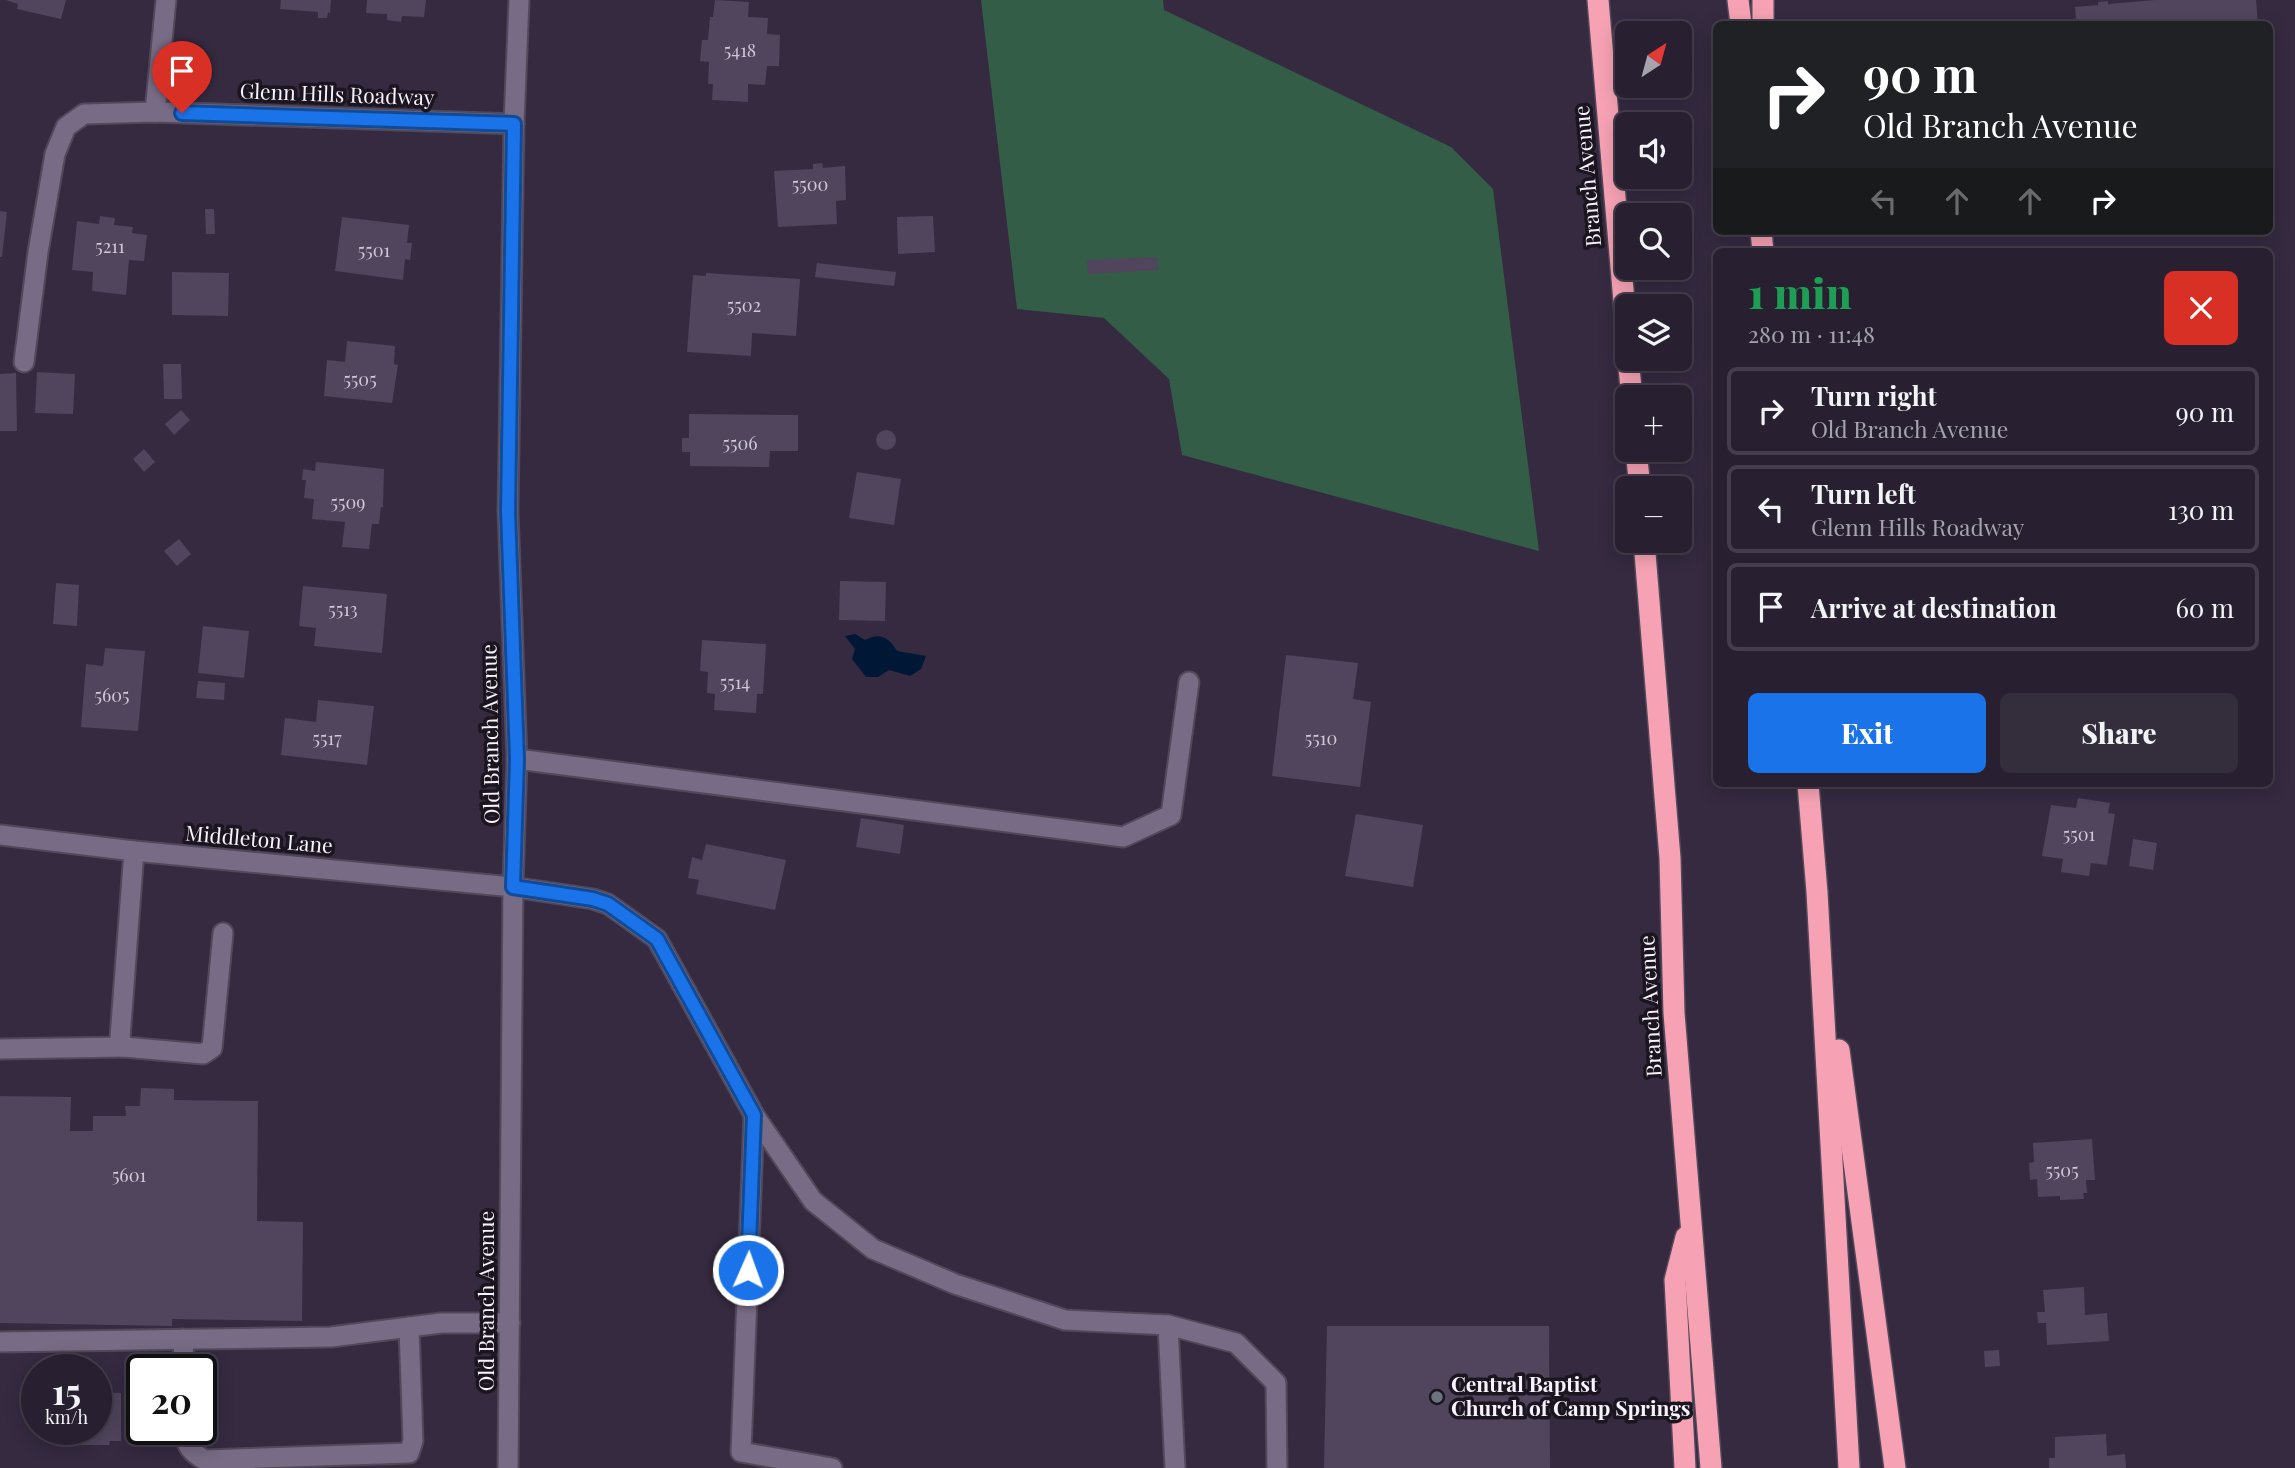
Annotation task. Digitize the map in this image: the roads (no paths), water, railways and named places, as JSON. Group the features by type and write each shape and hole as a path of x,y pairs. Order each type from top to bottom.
{"highway":[{"name":"Branch Avenue","path":"1598,0 1623,294"},
{"path":"1738,0 1741,21"},
{"path":"1763,0 1763,21"},
{"name":"Branch Avenue","path":"1645,553 1670,858 1674,1013 1711,1468"},
{"path":"1808,787 1817,892 1849,1468"},
{"path":"1817,892 1895,1468"},
{"path":"1685,1468 1675,1280 1691,1218"}],"street":[{"path":"155,112 166,0"},
{"name":"Old Branch Avenue","path":"509,1468 513,887 517,759 508,511 514,124 519,0"},
{"name":"Glenn Hills Roadway","path":"24,362 38,252 55,154 66,127 84,114 155,112 514,124"},
{"path":"517,759 1123,837 1171,815 1189,682"},
{"name":"Middleton Lane","path":"0,835 134,851 513,887 593,899 608,904 657,939 754,1115 813,1201 873,1249 955,1284 1065,1320 1168,1325 1236,1343 1276,1382 1277,1468"},
{"path":"124,1047 121,1038 134,851"},
{"path":"0,1049 124,1047 202,1054 212,1048 223,933"},
{"path":"754,1115 741,1452 832,1468"},
{"path":"0,1342 331,1337 441,1323 510,1323"},
{"path":"1168,1325 1175,1468"},
{"path":"188,1445 191,1452 205,1460 410,1453 413,1441 409,1327"},
{"path":"183,1339 183,1354"}],"water":[{"path":"855,634 865,640 875,636 883,637 891,642 897,651 926,656 921,669 910,676 889,670 878,677 866,677 852,659 855,649 845,636"}],"place":[{"name":"Central Baptist Church of Camp Springs","path":"1437,1397"}]}
